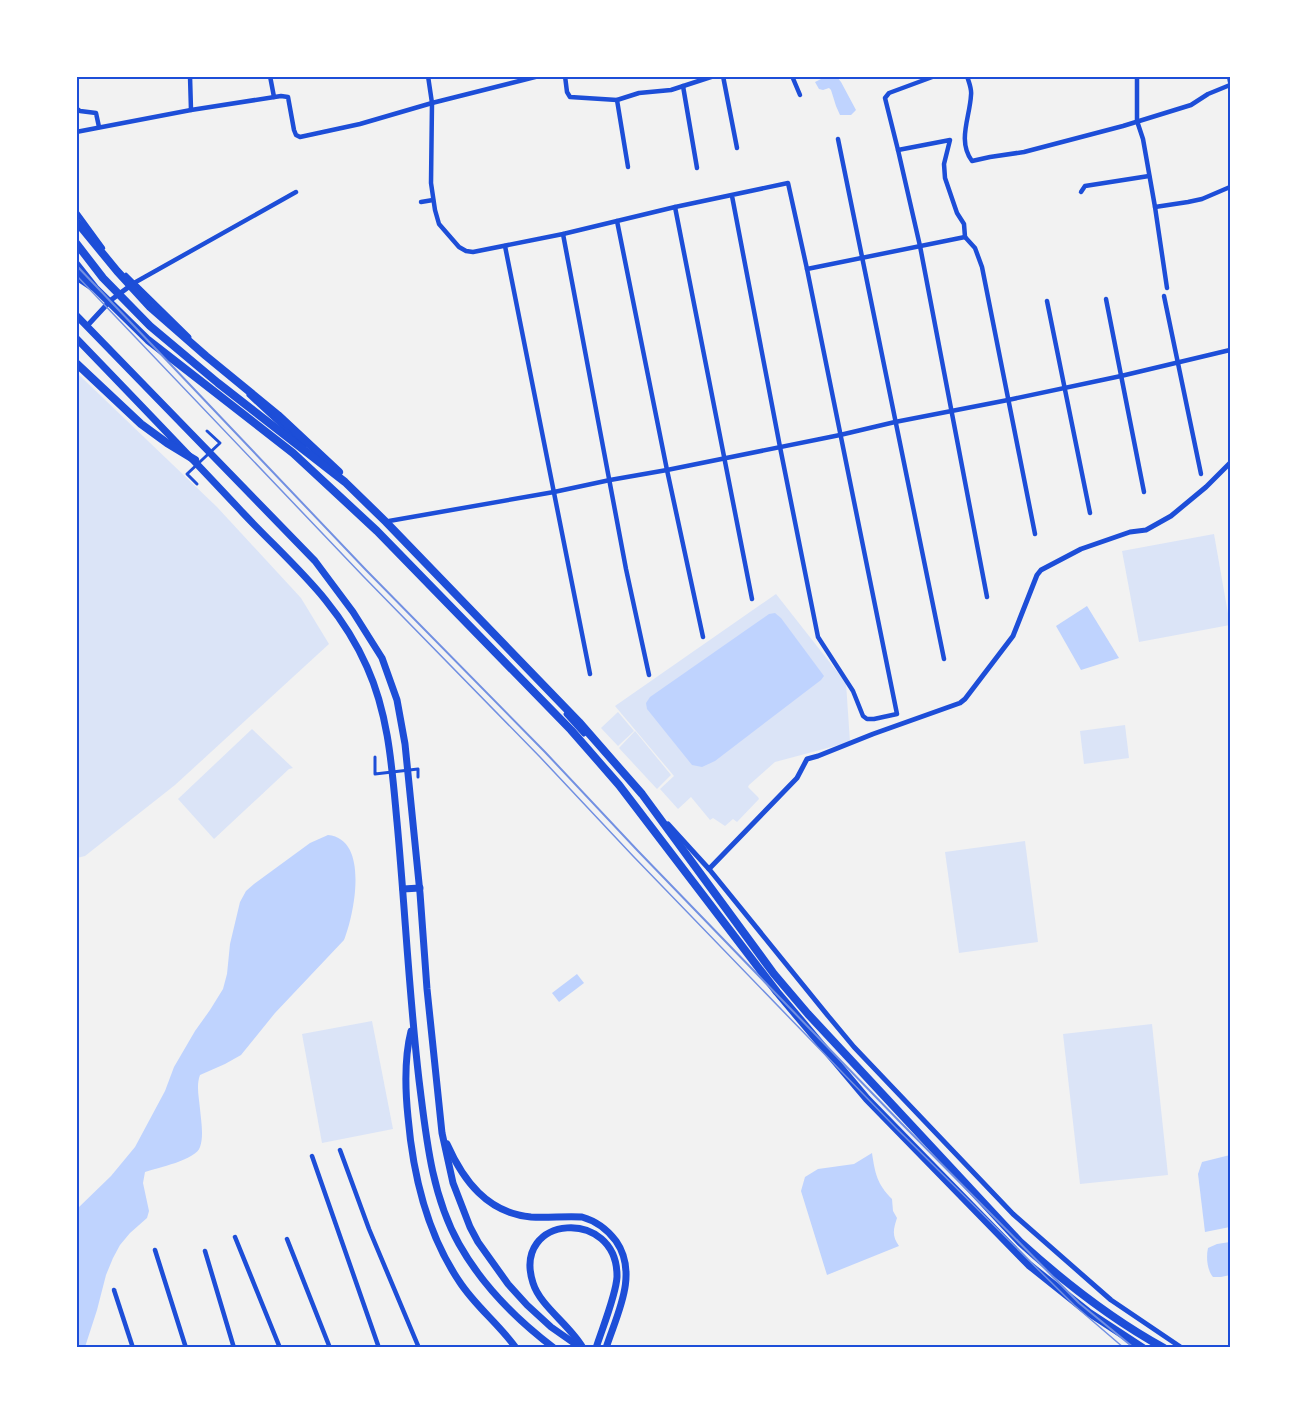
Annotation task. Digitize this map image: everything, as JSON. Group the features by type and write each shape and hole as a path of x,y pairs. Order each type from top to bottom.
{"highway":[{"path":"76,221 150,307 278,415 337,470 345,482"},
{"path":"76,243 103,278 150,326 227,390 345,482 579,722 642,794 774,974 808,1014 1020,1242 1052,1271 1123,1324 1164,1347"},
{"path":"76,264 94,288 148,340 293,453 377,531 571,730 619,785 777,992 867,1099 1029,1265 1088,1312 1143,1347"},
{"path":"76,276 94,288"},
{"path":"76,315 315,561 382,658 401,716 420,888 427,989 442,1133 453,1183 478,1242 508,1284 551,1327 582,1347"},
{"path":"76,338 318,590 337,612 367,665 382,708 390,752 413,1024 428,1154 447,1219 459,1244 497,1296 533,1332 554,1347"},
{"path":"76,363 141,424 195,460"},
{"path":"403,889 420,888"},
{"path":"413,1024 406,1055 406,1095 411,1154 417,1184 430,1225 460,1283 516,1347"},
{"path":"442,1133 453,1158 466,1179 480,1195 514,1214 528,1217 582,1217 597,1223 611,1234 623,1253 627,1278 606,1347"},
{"path":"582,1347 572,1330 545,1303 534,1286 531,1270 532,1251 544,1235 562,1228 574,1227 597,1236 607,1245 614,1259 617,1280 596,1347"}],"street":[{"path":"190,76 191,110"},
{"path":"270,76 274,98"},
{"path":"428,76 432,103 431,183 435,210 440,224 459,247 466,251 473,252 563,234 788,183 897,714 874,719 862,716 853,691 818,637 732,196"},
{"path":"76,132 281,96 288,97 294,130 300,137 360,124 539,76"},
{"path":"565,76 570,97 617,100 639,93 671,90 714,76"},
{"path":"723,76 737,148"},
{"path":"792,76 800,95"},
{"path":"935,76 885,95 885,98 920,246 987,597"},
{"path":"967,76 971,95 964,135 968,156 972,161 1024,152 1191,105 1230,83 1229,76"},
{"path":"1137,76 1137,121 1143,139 1167,288"},
{"path":"683,86 697,168"},
{"path":"617,100 628,167"},
{"path":"76,108 80,111 96,113 99,127"},
{"path":"838,139 944,659"},
{"path":"898,150 950,140 944,164 945,178 957,213 964,224 965,237 975,248 982,267 1035,534"},
{"path":"1082,192 1085,186 1149,176"},
{"path":"1155,207 1188,202 1230,187"},
{"path":"87,326 111,300 134,283 296,192"},
{"path":"421,202 433,200"},
{"path":"675,207 752,599"},
{"path":"76,211 127,277 266,411 389,521 709,869 854,1047 1013,1214 1111,1300 1182,1347"},
{"path":"617,221 703,637"},
{"path":"563,234 626,568 649,675"},
{"path":"807,269 965,237"},
{"path":"505,246 590,674"},
{"path":"1164,296 1200,474"},
{"path":"1106,299 1144,492"},
{"path":"1047,301 1090,513"},
{"path":"389,521 554,492 840,435 1121,376 1230,350"},
{"path":"197,484 187,474 220,443 207,431"},
{"path":"709,869 797,778 807,759 960,703 965,699 1013,636 1036,575 1041,570 1081,549 1130,532 1146,530 1171,516 1206,487 1230,463"},
{"path":"375,757 375,774 418,769 418,777"},
{"path":"340,1150 369,1229 418,1347"},
{"path":"312,1156 379,1347"},
{"path":"235,1237 280,1347"},
{"path":"287,1239 330,1347"},
{"path":"155,1250 186,1347"},
{"path":"205,1251 234,1347"},
{"path":"114,1290 133,1347"}],"shaded area":[{"path":"77,373 217,507 301,598 329,644 175,785 85,856 77,858"},
{"path":"1214,534 1230,625 1139,642 1122,551"},
{"path":"776,594 846,683 850,742 775,762 748,787 759,799 737,822 733,819 725,826 713,818 710,820 691,797 678,809 660,789 674,776 615,706"},
{"path":"618,712 634,731 618,746 601,728"},
{"path":"1125,725 1129,758 1084,764 1080,731"},
{"path":"252,729 293,768 289,769 214,839 178,799"},
{"path":"635,731 671,775 657,789 619,748"},
{"path":"1025,841 1038,942 959,953 945,852"},
{"path":"372,1021 393,1129 322,1143 302,1034"},
{"path":"1152,1024 1168,1175 1080,1184 1063,1034"}],"water":[{"path":"827,76 837,77 841,82 856,110 851,115 840,115 829,88 819,89 815,82"},
{"path":"1087,606 1119,658 1081,670 1056,626"},
{"path":"775,613 824,676 715,761 702,767 692,765 647,709 646,703 650,697 769,614"},
{"path":"328,835 341,840 350,850 354,863 352,914 344,940 275,1013 241,1055 200,1075 198,1087 202,1133 200,1147 197,1152 184,1160 145,1172 143,1183 149,1211 147,1218 120,1245 106,1275 85,1347 77,1347 77,1209 111,1176 135,1147 165,1091 174,1067 223,989 230,944 240,902 246,891 310,843"},
{"path":"577,974 584,983 559,1002 552,993"},
{"path":"872,1153 878,1178 892,1199 893,1211 897,1218 894,1236 899,1246 827,1275 801,1191 805,1177 818,1169 854,1164"},
{"path":"1230,1155 1230,1227 1205,1232 1198,1174 1202,1162"},
{"path":"1230,1242 1230,1275 1213,1277 1207,1263 1208,1248"}],"tram line":[{"path":"76,275 896,1128 1074,1305 1124,1348"}],"railway":[{"path":"76,265 366,570 545,752 901,1123 1079,1303 1134,1348"}]}
